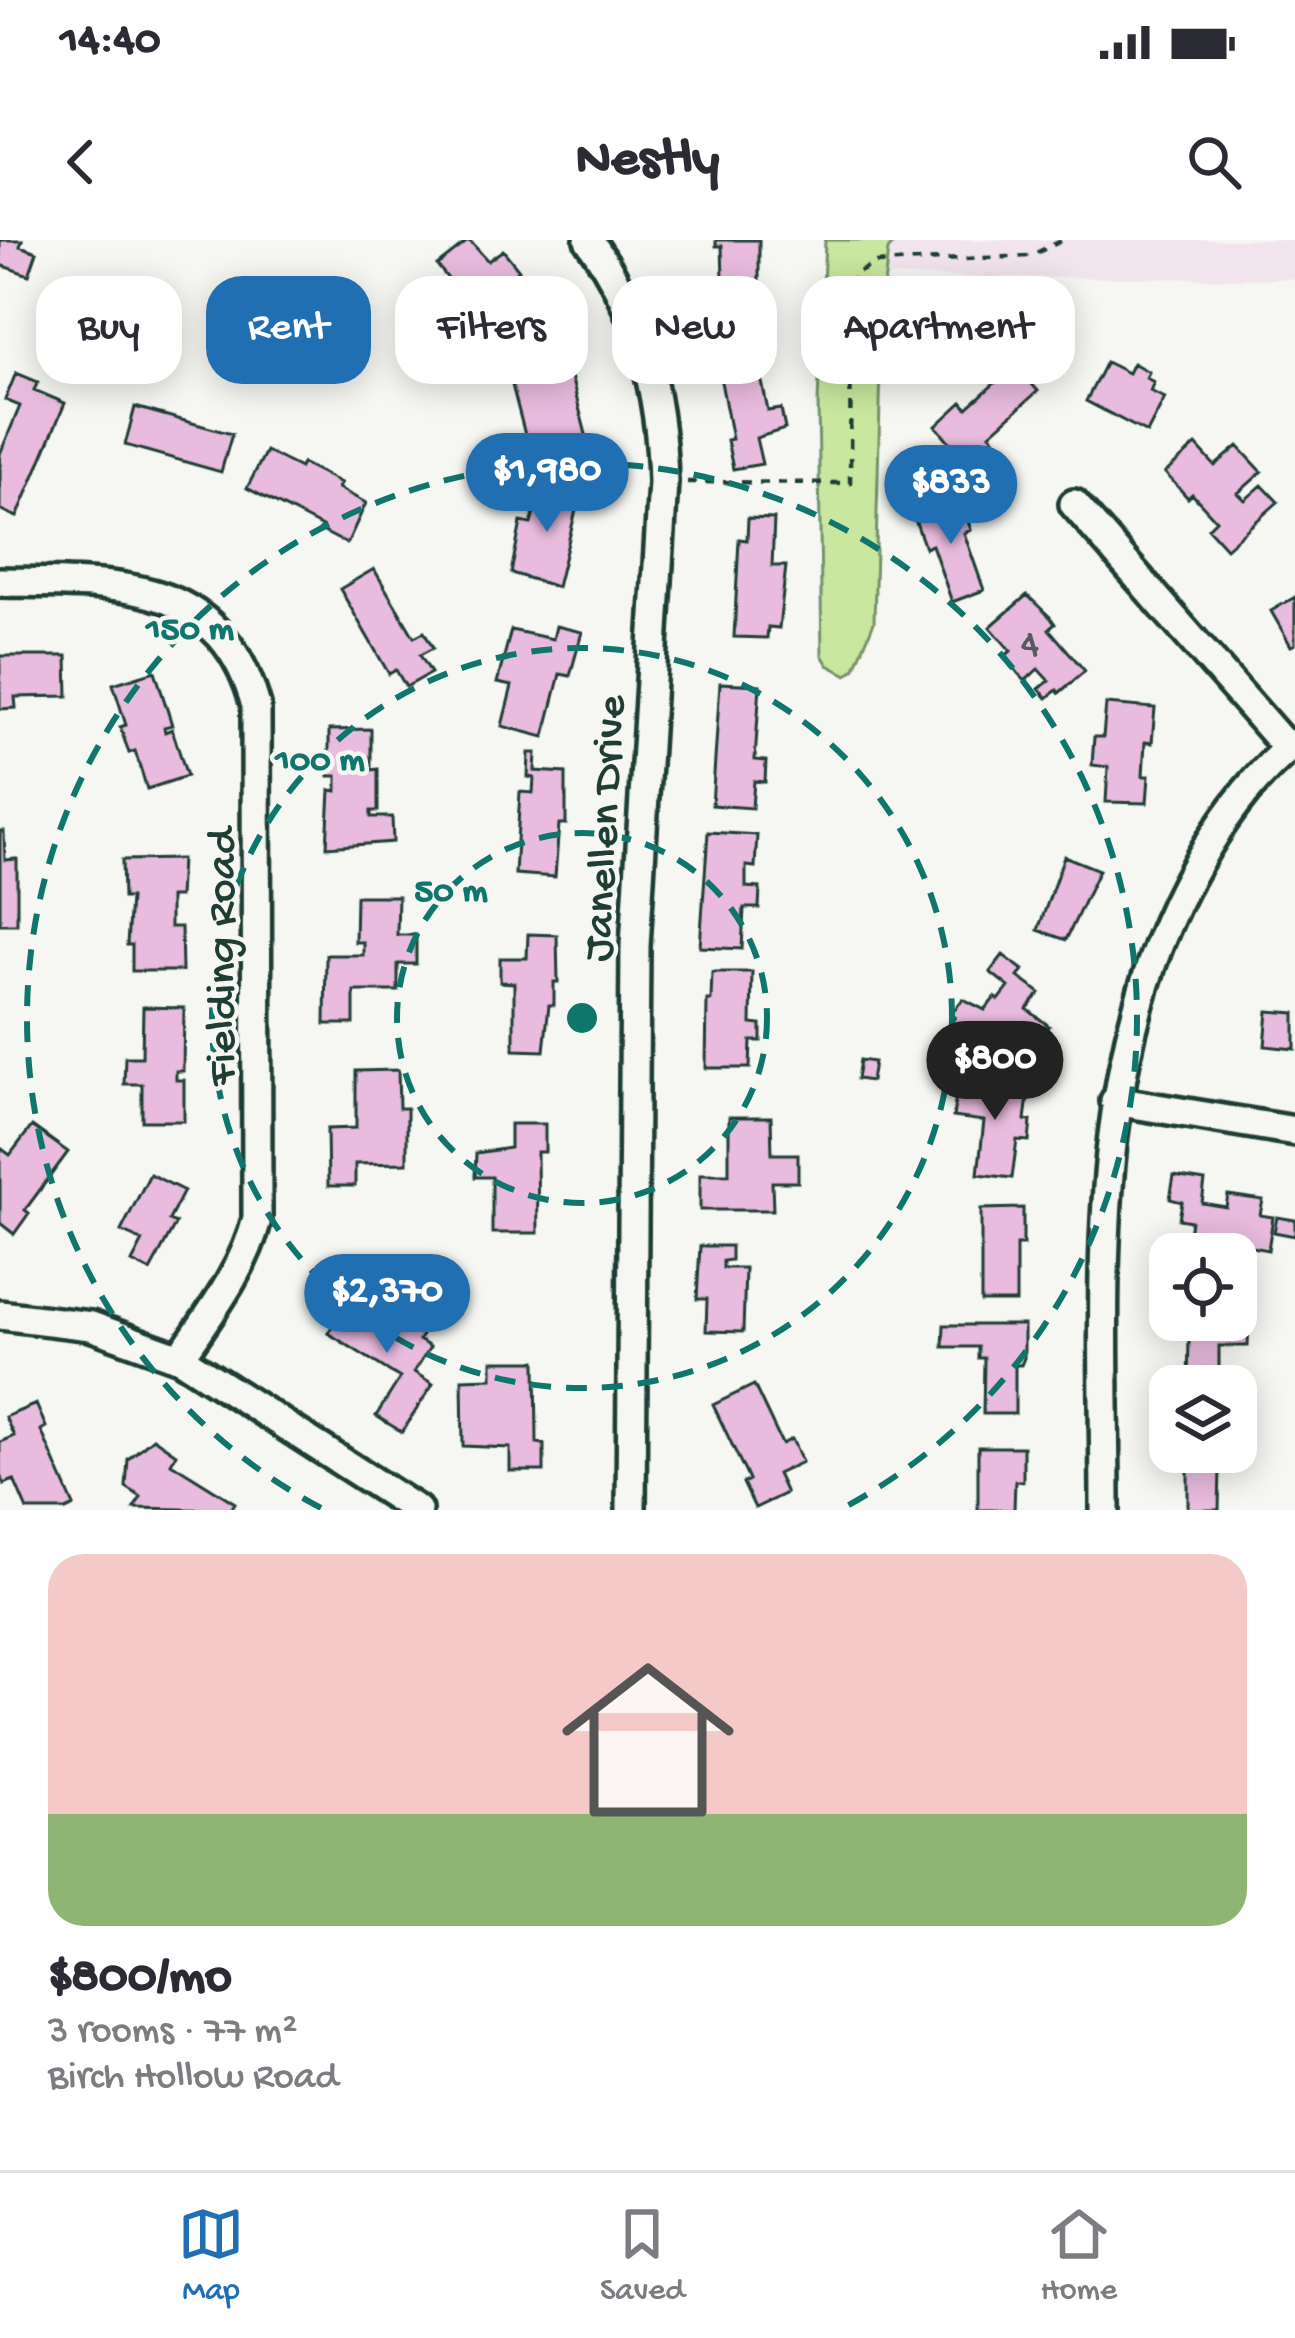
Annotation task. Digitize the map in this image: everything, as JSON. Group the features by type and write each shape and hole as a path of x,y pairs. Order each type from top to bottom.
{"street":[{"name":"Janellen Drive","path":"589,240 612,272 646,354 662,448 635,946 631,1510"},
{"path":"1074,504 1291,746 1222,823 1184,887 1138,1005 1115,1101 1105,1215 1105,1510"},
{"name":"Fielding Road","path":"0,582 115,584 172,598 210,624 226,642 249,682 256,706 257,1219 250,1248 180,1358"},
{"path":"1115,1101 1295,1131"},
{"path":"0,1315 91,1325 180,1358 417,1510"}],"path":[{"path":"682,482 850,483 850,288 854,275 876,263 1030,256 1063,240"}],"shaded area":[{"path":"849,240 1295,240 1295,279 849,276"}],"green space":[{"path":"825,240 897,240 888,250 885,276 823,276"},
{"path":"819,384 881,384 874,622 855,668 847,675 828,665 822,655"}],"building":[{"path":"0,240 22,240 20,246 37,252 29,275 0,265"},
{"path":"469,240 488,261 503,250 519,270 512,276 446,276 437,265"},
{"path":"716,240 759,240 759,276 723,276 722,246 716,246"},
{"path":"1106,362 1128,373 1133,363 1149,372 1146,378 1154,382 1150,391 1165,398 1147,433 1086,401"},
{"path":"16,373 36,381 34,390 65,403 17,517 0,510 0,454 20,406 5,400"},
{"path":"512,384 573,384 588,442 548,453 550,459 531,458"},
{"path":"721,384 762,384 768,411 781,409 785,429 756,438 762,464 733,469 727,440 732,439"},
{"path":"994,384 1032,384 1038,391 967,462 936,426 962,402 967,408"},
{"path":"135,407 232,434 221,472 125,445"},
{"path":"1196,445 1215,466 1238,446 1262,472 1238,493 1245,500 1262,485 1278,502 1226,548 1208,528 1216,520 1165,473"},
{"path":"266,451 341,483 338,488 366,503 347,544 247,488"},
{"path":"542,481 581,490 557,587 511,573 521,522 531,524"},
{"path":"959,497 971,530 964,533 984,590 952,602 932,545 925,548 913,514"},
{"path":"748,518 774,519 772,566 786,566 779,628 768,627 767,638 734,637 739,539 747,540"},
{"path":"374,569 414,637 424,632 433,648 420,655 431,673 406,687 396,670 389,674 340,589"},
{"path":"1027,595 1050,617 1055,624 1049,629 1085,671 1047,698 1039,689 1049,681 1038,669 1025,681 1004,657 1011,651 990,627"},
{"path":"1295,597 1295,644 1291,646 1271,611"},
{"path":"556,626 582,632 570,676 560,674 544,737 502,726 512,686 497,683 511,630 553,639"},
{"path":"0,656 67,656 68,696 15,697 16,708 0,709"},
{"path":"155,671 172,725 164,727 165,732 172,729 187,776 147,789 135,751 129,753 120,727 126,725 113,684"},
{"path":"720,683 760,685 755,760 766,761 765,782 754,781 752,808 712,805"},
{"path":"1106,704 1155,708 1152,743 1145,742 1147,803 1106,802 1108,767 1092,765 1094,737 1103,737"},
{"path":"371,729 378,811 371,811 371,817 392,817 393,842 327,847 330,790 337,791 337,776 329,776 329,730"},
{"path":"529,753 536,753 535,771 566,773 566,824 559,824 555,877 515,874 520,792 533,793"},
{"path":"0,831 4,831 5,860 17,859 17,924 0,924"},
{"path":"708,832 757,835 755,867 746,866 746,887 760,888 759,908 744,908 742,949 700,947"},
{"path":"1064,856 1099,870 1066,940 1038,930"},
{"path":"181,859 179,897 170,897 170,927 181,927 182,971 132,971 132,945 127,945 130,898 123,898 122,860"},
{"path":"356,896 398,896 397,935 416,935 416,964 398,964 398,991 354,991 354,1024 325,1024 326,955 363,955 363,942 355,942"},
{"path":"528,934 557,935 558,982 554,982 554,1005 549,1005 544,1051 514,1050 514,983 500,982 500,958 527,958"},
{"path":"1003,955 1023,970 1018,977 1040,993 1027,1009 1049,1026 1024,1059 978,1024 964,1039 948,1027 963,999 985,1010 1009,987 990,972"},
{"path":"712,972 752,972 751,1024 761,1025 761,1041 751,1041 750,1068 706,1068"},
{"path":"143,1007 184,1008 183,1071 176,1071 176,1080 184,1080 184,1121 142,1121 142,1084 124,1084 125,1057 142,1057"},
{"path":"1268,1011 1295,1013 1295,1049 1265,1046"},
{"path":"860,1060 874,1062 871,1081 857,1079"},
{"path":"398,1070 399,1108 407,1108 407,1163 355,1164 355,1186 328,1186 327,1129 356,1128 356,1071"},
{"path":"958,1081 1029,1089 1025,1120 1031,1121 1029,1141 1017,1140 1012,1178 978,1174 984,1121 953,1117"},
{"path":"729,1117 771,1117 772,1154 798,1154 798,1182 772,1182 773,1210 700,1210 700,1174 729,1174"},
{"path":"510,1124 545,1124 545,1152 537,1152 538,1233 492,1233 492,1177 475,1177 476,1153 510,1148"},
{"path":"32,1126 68,1152 25,1210 29,1213 14,1234 0,1223 0,1152 10,1155"},
{"path":"150,1174 184,1191 169,1220 176,1223 150,1271 132,1262 143,1241 121,1231"},
{"path":"1174,1176 1205,1181 1202,1203 1226,1207 1228,1195 1263,1200 1260,1215 1273,1217 1268,1250 1257,1248 1257,1233 1189,1233 1191,1221 1179,1219 1182,1202 1170,1199"},
{"path":"1023,1208 1023,1245 1016,1245 1016,1302 981,1302 981,1209"},
{"path":"1277,1217 1295,1220 1295,1236 1274,1232"},
{"path":"700,1246 731,1246 731,1260 723,1261 723,1268 745,1268 743,1332 706,1331 707,1299 697,1299"},
{"path":"352,1295 398,1325 404,1316 425,1330 419,1340 430,1347 414,1372 433,1384 402,1432 376,1416 400,1378 328,1333"},
{"path":"944,1325 1024,1325 1024,1358 1021,1365 1015,1365 1015,1414 983,1414 984,1358 978,1358 978,1347 943,1347"},
{"path":"1189,1341 1248,1341 1248,1346 1219,1346 1219,1365 1188,1365"},
{"path":"492,1361 536,1361 537,1443 544,1444 544,1471 510,1471 510,1448 463,1446 462,1379 492,1378"},
{"path":"754,1385 782,1444 792,1439 802,1462 777,1474 786,1493 755,1508 743,1483 749,1480 713,1405"},
{"path":"36,1404 46,1427 41,1430 74,1506 66,1510 27,1510 14,1480 4,1484 0,1475 0,1442 14,1436 5,1417"},
{"path":"153,1438 176,1454 171,1463 235,1503 230,1510 134,1508 141,1497 126,1487 128,1459"},
{"path":"978,1447 1023,1447 1023,1481 1015,1481 1014,1510 978,1510"},
{"path":"1188,1473 1220,1473 1219,1510 1188,1510"}]}
